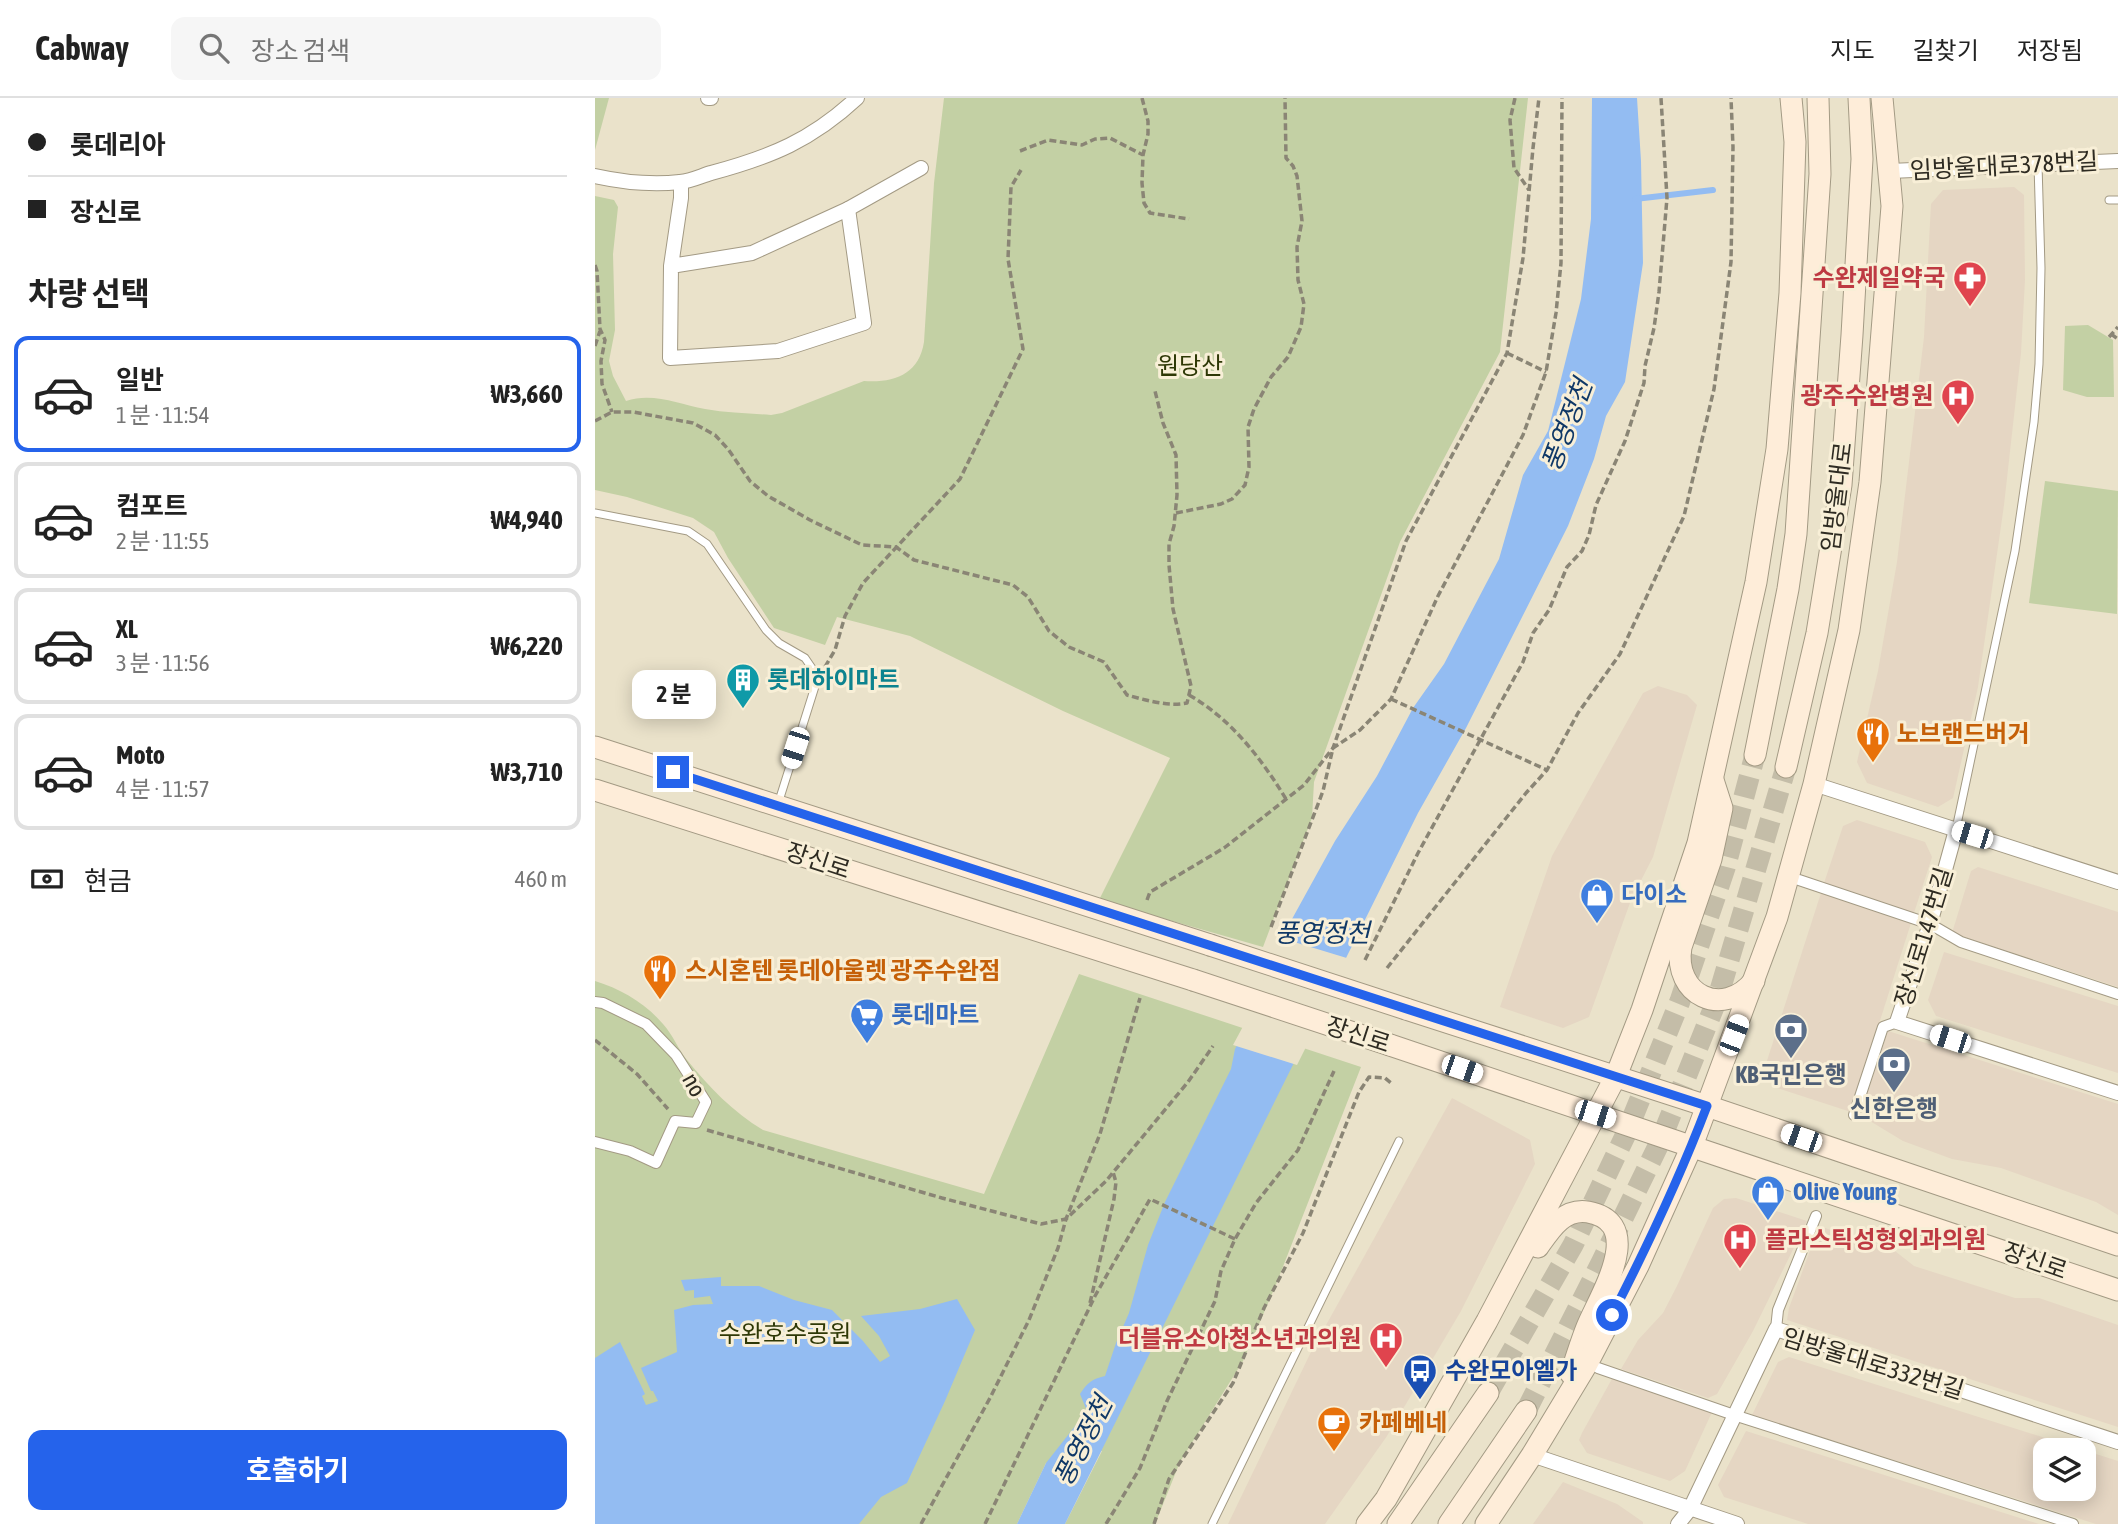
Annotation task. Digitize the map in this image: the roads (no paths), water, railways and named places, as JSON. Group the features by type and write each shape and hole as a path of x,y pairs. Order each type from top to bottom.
{"main road":[{"path":"1367,1524 1386,1499 1487,1321 1616,1076 1642,1010 1698,842 1756,582 1777,449 1790,293 1795,142 1791,98"},
{"name":"임방울대로","path":"1755,755 1789,589 1796,534 1820,174 1818,98"},
{"name":"임방울대로","path":"1786,767 1817,633 1841,485 1862,159 1859,98"},
{"path":"1486,1524 1587,1364 1638,1266 1692,1146 1777,917 1814,785 1849,630 1870,482 1892,206 1882,98"},
{"name":"장신로","path":"595,747 1616,1076 2118,1245"},
{"path":"1713,780 1722,808 1711,859 1681,947 1681,973 1687,984 1697,993 1709,999 1722,1000 1735,997 1746,990 1759,968"},
{"name":"장신로","path":"595,790 1193,980 2118,1290"},
{"path":"1487,1321 1562,1217 1586,1211 1607,1221 1615,1231 1618,1255 1586,1328 1563,1403"},
{"path":"1398,1524 1487,1393"},
{"path":"1449,1524 1525,1411"}],"street":[{"path":"595,176 622,181 681,182 738,166 779,151 819,130 857,98"},
{"name":"임방울대로378번길","path":"1890,171 2118,161"},
{"path":"671,266 752,253 848,209 921,168"},
{"path":"681,182 671,266 670,358 778,351 863,323 848,209"},
{"path":"1814,785 2118,883"},
{"name":"장신로147번길","path":"1956,830 1930,924 1897,1023 2118,1093"},
{"path":"1799,880 1930,924 1961,942 2118,994"},
{"name":"no","path":"595,1002 603,1003 646,1024 676,1055 706,1102 696,1124 675,1121 656,1163 630,1151 595,1142"},
{"path":"1854,1115 1883,1027 1897,1023"},
{"path":"1776,1329 1778,1310 1816,1216"},
{"name":"임방울대로332번길","path":"1678,1524 1690,1509 1776,1329 2118,1441"},
{"path":"1598,1368 1734,1415 2073,1524"},
{"path":"1532,1455 1737,1524"}],"lane":[{"path":"1956,830 2015,551 2034,422 2039,364 2041,268 2038,164"},
{"path":"595,513 688,531 699,537 707,544 766,630 779,643 805,658 818,677 777,806"},
{"path":"1212,1524 1399,1141"}],"water":[{"name":"풍영정천","path":"1592,98 1637,98 1643,263 1625,382 1606,416 1594,459 1568,526 1466,728 1418,813 1065,1524 1017,1524 1046,1463 1087,1411 1080,1394 1090,1382 1105,1376 1129,1313 1148,1245 1165,1202 1231,1069 1235,1049 1250,1021 1292,919 1335,841 1377,776 1413,708 1444,664 1499,559 1523,475 1548,431 1581,299 1591,219"},
{"name":"수완호수공원","path":"721,1277 721,1286 759,1286 794,1300 832,1310 880,1362 890,1356 879,1336 861,1316 920,1309 957,1299 975,1330 907,1483 881,1497 859,1524 595,1524 595,1358 620,1342 645,1394 642,1396 646,1405 658,1401 641,1368 677,1352 674,1310 713,1304 710,1296 694,1298 694,1290 685,1291 681,1280"}],"waterway":[{"path":"1635,199 1713,190"}],"tunnel":[{"path":"1488,1393 1573,1245 1625,1136 1680,1001 1725,868 1755,755"},
{"path":"1526,1411 1660,1142 1718,997 1786,767"}],"place":[{"name":"수완제일약국","path":"1970,308"},
{"name":"광주수완병원","path":"1958,426"},
{"name":"롯데하이마트","path":"743,710"},
{"name":"노브랜드버거","path":"1873,764"},
{"name":"다이소","path":"1597,925"},
{"name":"스시혼텐 롯데아울렛 광주수완점","path":"660,1001"},
{"name":"롯데마트","path":"867,1045"},
{"name":"KB국민은행","path":"1791,1060"},
{"name":"신한은행","path":"1894,1094"},
{"name":"Olive Young","path":"1768,1222"},
{"name":"플라스틱성형외과의원","path":"1740,1270"},
{"name":"더블유소아청소년과의원","path":"1386,1369"},
{"name":"수완모아엘가","path":"1420,1401"},
{"name":"카페베네","path":"1334,1453"}],"park label":[{"name":"원당산","path":"1190,366"}]}
